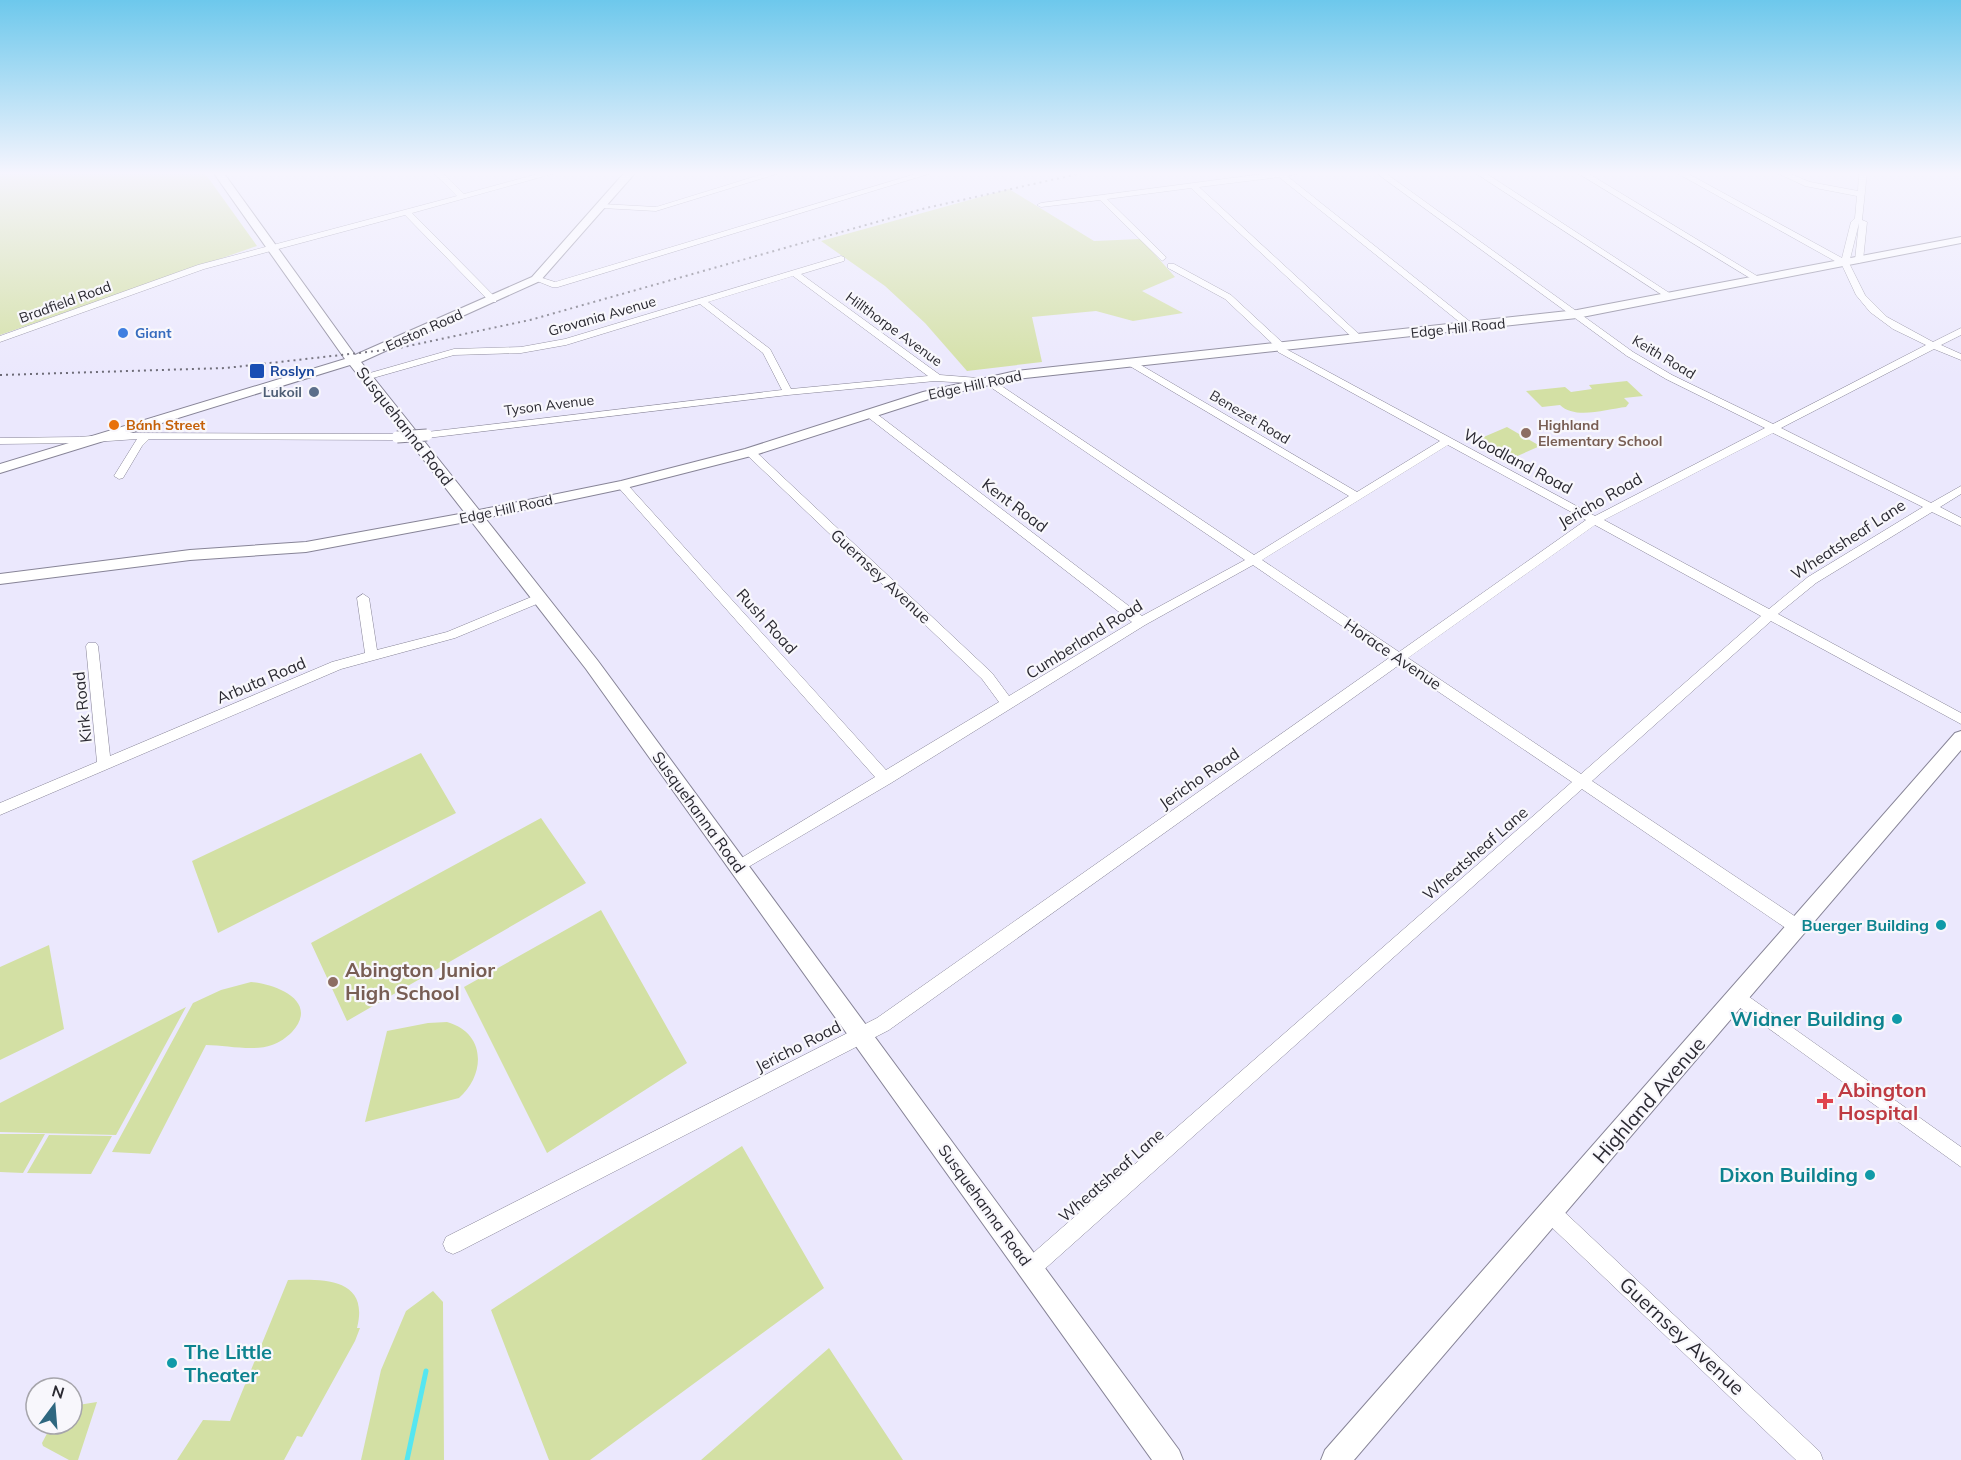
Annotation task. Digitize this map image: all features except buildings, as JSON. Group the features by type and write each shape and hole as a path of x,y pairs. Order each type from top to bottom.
{"street":[{"name":"Susquehanna Road","path":"267,240 366,377 540,598 862,1034 1169,1460"},
{"name":"Bradfield Road","path":"0,339 201,267 302,240"},
{"path":"434,240 493,300"},
{"name":"Easton Road","path":"0,469 354,360 536,279 571,240"},
{"path":"536,279 555,285 705,240"},
{"name":"Woodland Road","path":"1144,240 1166,262 1228,297 1282,347 1281,350 1961,719"},
{"path":"1252,240 1358,338"},
{"path":"1363,240 1470,326"},
{"name":"Keith Road","path":"1474,240 1630,354 1669,378 1961,522"},
{"path":"1583,240 1670,297"},
{"path":"1693,240 1758,279"},
{"path":"1804,240 1845,263 1852,272 1853,283 1865,303 1899,327 1961,357"},
{"path":"1831,255 1852,240"},
{"path":"1845,263 1852,240"},
{"path":"1860,260 1862,240"},
{"name":"Edge Hill Road","path":"0,579 190,555 340,543 475,516 622,484 750,452 869,413 940,385 1577,314 1960,240"},
{"name":"Grovania Avenue","path":"366,377 454,352 521,350 566,342 841,259"},
{"name":"Hillthorpe Avenue","path":"794,273 940,385"},
{"path":"701,301 767,351 788,392"},
{"name":"Jericho Road","path":"453,1244 883,1024 1595,521 1961,331"},
{"name":"Benezet Road","path":"1131,363 1355,495"},
{"name":"Horace Avenue","path":"988,381 1798,928"},
{"name":"Tyson Avenue","path":"0,441 79,440 111,436 397,437 788,392 940,385"},
{"name":"Kent Road","path":"869,413 1141,622"},
{"name":"Tyson Avenue","path":"0,434 104,433 111,436"},
{"path":"119,476 138,444 146,436"},
{"name":"Cumberland Road","path":"738,867 1008,705 1141,622 1252,561 1355,495 1447,441"},
{"name":"Guernsey Avenue","path":"750,452 987,676 1008,705"},
{"name":"Rush Road","path":"622,484 886,778"},
{"name":"Wheatsheaf Lane","path":"1031,1269 1770,615 1812,580 1961,489"},
{"path":"363,598 371,654"},
{"name":"Arbuta Road","path":"0,809 338,665 371,654 452,635 540,598"},
{"name":"Kirk Road","path":"92,646 104,764"},
{"name":"Highland Avenue","path":"1335,1460 1961,738"},
{"path":"1738,997 1961,1158"},
{"name":"Guernsey Avenue","path":"1551,1213 1812,1460"}],"green space":[{"path":"0,240 253,240 257,246 0,335"},
{"path":"1142,240 1175,277 1142,291 1183,313 1133,321 1096,311 1032,317 1042,362 967,371 925,323 885,286 821,241"},
{"path":"1627,381 1643,396 1624,398 1629,403 1626,407 1582,413 1560,405 1542,407 1526,391 1565,387 1571,392 1592,389 1589,385"},
{"path":"1507,427 1540,446 1513,458 1479,439"},
{"path":"421,753 456,813 218,933 192,861"},
{"path":"541,818 586,883 347,1021 311,943"},
{"path":"601,910 687,1063 547,1153 464,987"},
{"path":"49,945 64,1029 0,1060 0,967"},
{"path":"251,982 272,986 291,996 298,1003 301,1011 299,1021 292,1032 277,1043 265,1047 206,1045 150,1154 112,1152 193,1003 221,990"},
{"path":"186,1007 116,1135 0,1132 0,1103"},
{"path":"447,1022 460,1027 475,1045 478,1055 477,1066 468,1088 459,1098 365,1122 387,1031 428,1023"},
{"path":"0,1134 45,1134 23,1173 0,1172"},
{"path":"49,1135 112,1136 91,1174 27,1173"},
{"path":"742,1146 824,1288 590,1460 549,1460 491,1310"},
{"path":"288,1280 328,1281 340,1284 350,1290 356,1299 359,1311 357,1328 360,1328 355,1341 302,1437 297,1436 284,1460 177,1460 203,1420 230,1421"},
{"path":"433,1291 443,1302 444,1460 361,1460 381,1370 406,1311"},
{"path":"829,1348 903,1460 701,1460"},
{"path":"97,1402 78,1460 69,1460 43,1446 46,1436 84,1436 84,1404"}],"waterway":[{"path":"407,1460 426,1371"}],"railway":[{"path":"0,375 226,368 394,349 530,320 812,240"}],"place":[{"name":"Giant","path":"123,333"},
{"name":"Roslyn","path":"257,371"},
{"name":"Lukoil","path":"314,392"},
{"name":"Bánh Street","path":"114,425"},
{"name":"Highland Elementary School","path":"1526,433"},
{"name":"Buerger Building","path":"1941,925"},
{"name":"Abington Junior High School","path":"333,982"},
{"name":"Widner Building","path":"1897,1019"},
{"name":"Abington Hospital","path":"1825,1101"},
{"name":"Dixon Building","path":"1870,1175"},
{"name":"The Little Theater","path":"172,1363"}]}
